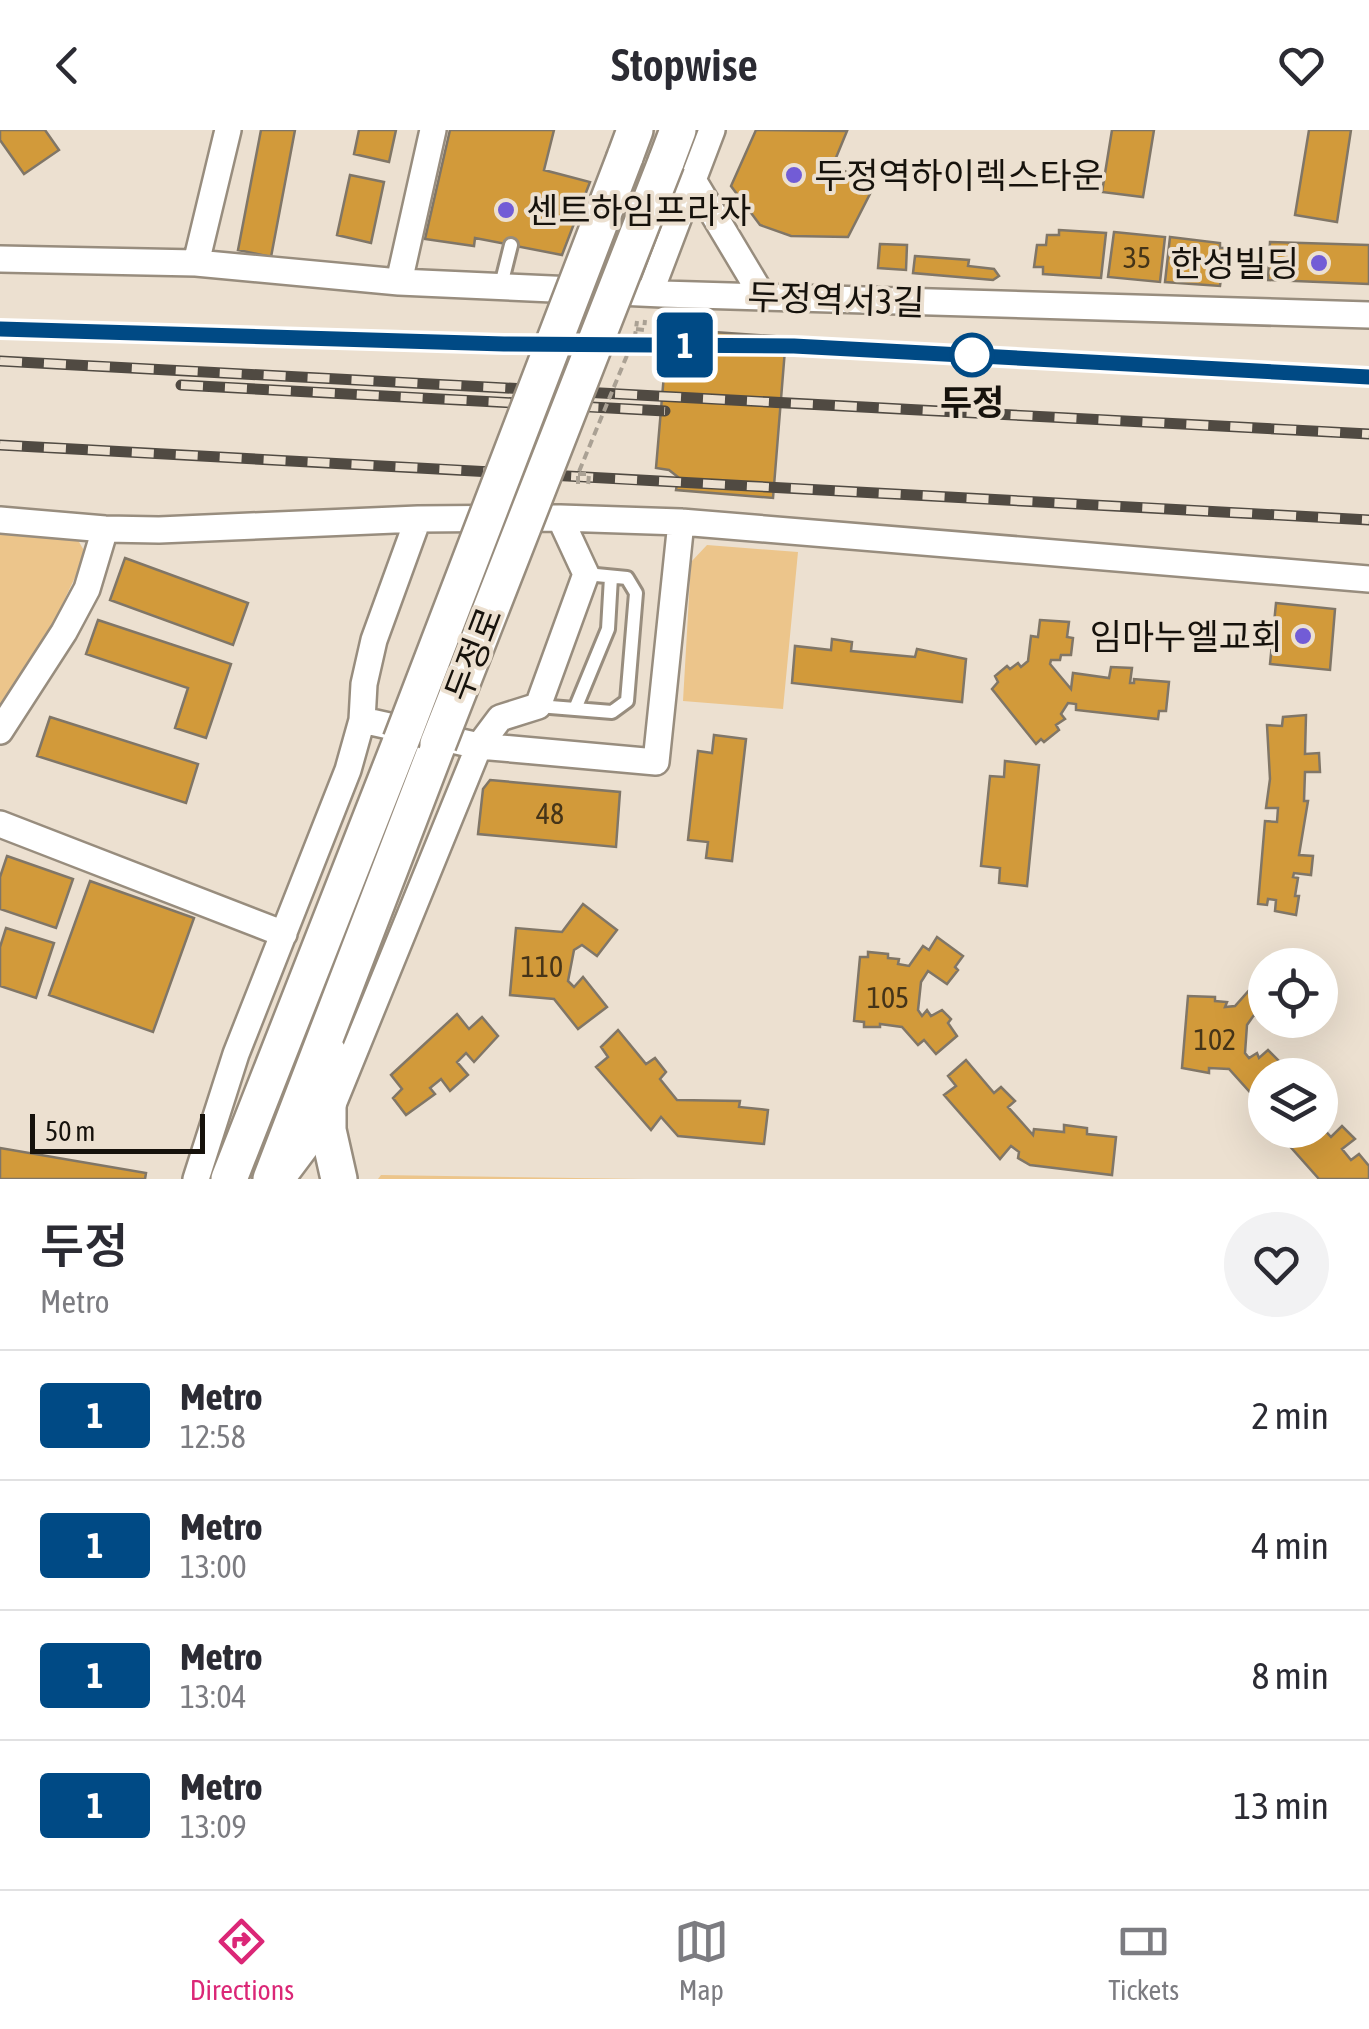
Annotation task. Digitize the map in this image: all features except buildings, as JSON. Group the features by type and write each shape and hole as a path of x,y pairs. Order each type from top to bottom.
{"street":[{"path":"196,263 228,130"},
{"path":"399,282 432,130"},
{"path":"650,293 679,157 712,130"},
{"name":"두정로","path":"229,1179 630,143"},
{"path":"679,157 763,297"},
{"name":"두정로","path":"271,1179 438,744 679,157"},
{"name":"두정역서3길","path":"0,258 196,263 399,282 650,293 1369,315"},
{"path":"282,1179 327,1119 479,746 500,718 538,706 598,576 560,518"},
{"path":"196,1179 236,1054 348,770 362,720 364,684 374,640 418,519"},
{"path":"0,520 105,529 418,519 682,522 1369,578"},
{"path":"362,720 479,746 656,762 682,522"},
{"path":"0,731 72,618 86,589 105,529"},
{"path":"0,824 284,934"},
{"path":"328,1028 327,1119 339,1179"},
{"path":"204,1179 274,1064"}],"lane":[{"path":"501,285 511,245"},
{"path":"538,706 575,710 612,712 627,701 636,592 627,578 598,576 608,629 575,710"}],"path":[{"path":"636,329 644,330 645,320"},
{"path":"578,484 578,474 637,321"},
{"path":"578,474 590,474 588,486"}],"shaded area":[{"path":"0,533 75,535 86,554 35,662 0,704"},
{"path":"707,545 798,552 783,709 683,701 691,562"},
{"path":"381,1175 644,1179 378,1179"}],"railway":[{"path":"0,329 504,344 794,346 1369,377"},
{"path":"0,361 1369,434"},
{"path":"181,385 665,411"},
{"path":"0,445 1369,520"}],"metro line":[{"name":"1","path":"0,329 504,344 794,346 1369,377"}],"place":[{"name":"두정역하이렉스타운","path":"794,175"},
{"name":"센트하임프라자","path":"506,210"},
{"name":"한성빌딩","path":"1319,263"},
{"name":"두정","path":"972,355"},
{"name":"임마누엘교회","path":"1303,636"}]}
